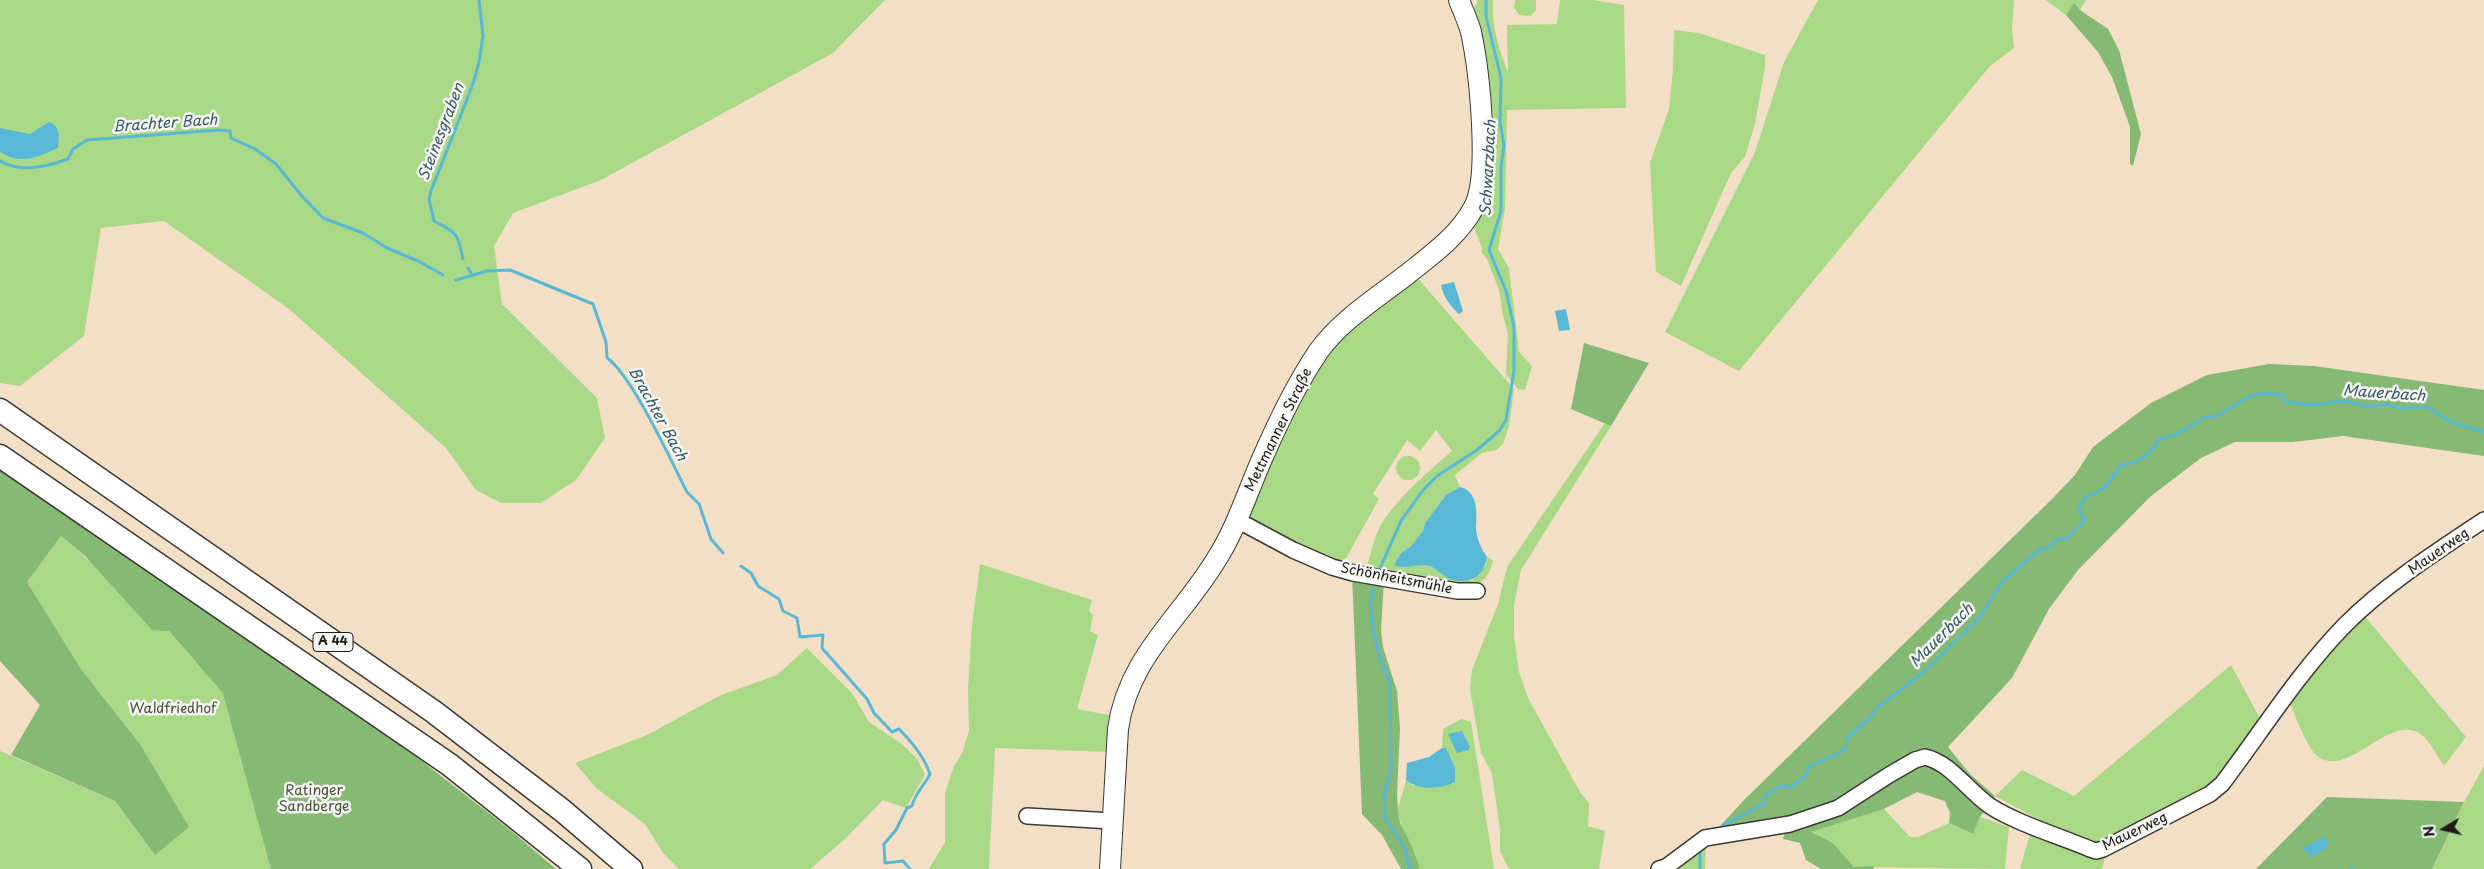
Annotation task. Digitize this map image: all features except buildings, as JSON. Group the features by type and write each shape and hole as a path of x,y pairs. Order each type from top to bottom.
{"highway":[{"name":"A 44","path":"0,410 434,712 563,811 631,869"},
{"name":"A 44","path":"0,456 450,765 580,869"}],"main road":[{"name":"Mettmanner Straße","path":"1110,869 1118,729 1128,688 1134,674 1165,627 1217,560 1237,520 1285,410 1319,351 1345,323 1448,241 1474,207 1481,186 1483,146 1471,34 1459,0"}],"street":[{"name":"Schönheitsmühle","path":"1237,520 1312,559 1332,567 1457,591 1477,591"},
{"name":"Mauerweg","path":"1659,869 1666,867 1705,838 1790,824 1838,808 1909,763 1925,757 1945,766 1969,789 2002,812 2090,849 2096,851 2104,849 2210,794 2222,784 2297,683 2345,626 2382,591 2484,520"},
{"path":"1027,816 1112,821"}],"green space":[{"path":"0,0 885,0 833,53 601,180 513,213 494,246 502,304 597,398 605,438 576,480 541,503 501,503 476,490 446,448 289,309 164,221 101,228 84,336 20,386 0,383"},
{"path":"1478,0 1493,0 1496,37 1508,72 1507,25 1557,24 1560,0 1593,0 1624,5 1626,108 1507,110 1505,208 1498,249 1509,268 1519,352 1532,366 1525,390 1518,389 1506,374 1508,333 1499,290 1487,259 1481,252 1482,248 1472,222 1481,201 1467,11 1475,7"},
{"path":"1515,0 1536,0 1536,10 1531,16 1519,15 1514,8"},
{"path":"1818,0 2014,0 2012,30 2014,48 1990,66 1739,371 1665,332 1755,152 1784,62"},
{"path":"2046,0 2086,0 2080,10 2074,4 2066,15"},
{"path":"2074,3 2080,10 2108,29 2119,50 2141,134 2133,166 2130,164 2130,127 2112,77 2098,52 2066,15"},
{"path":"1674,30 1699,33 1765,55 1765,67 1755,124 1745,157 1731,173 1681,286 1656,272 1650,163 1669,109"},
{"path":"1414,274 1514,389 1509,426 1503,444 1496,450 1482,453 1455,475 1460,487 1446,495 1425,523 1423,531 1411,546 1401,553 1398,567 1426,565 1457,580 1473,580 1486,565 1487,557 1493,560 1486,577 1472,588 1370,573 1367,566 1377,533 1390,511 1410,489 1452,451 1436,430 1420,451 1407,440 1373,494 1379,499 1340,569 1245,522 1264,459 1328,345"},
{"path":"1584,343 1649,363 1611,426 1571,409"},
{"path":"2269,364 2314,366 2484,390 2484,456 2343,436 2293,442 2235,442 2201,458 2151,496 2078,570 2049,609 2012,678 1948,747 1970,774 1995,796 1980,817 1973,834 1949,823 1950,813 1945,801 1917,792 1884,809 1811,832 1833,843 1854,867 1873,866 1874,869 1821,869 1806,860 1800,843 1783,839 1787,825 1719,831 1719,827 1745,799 2051,500 2075,475 2093,447 2151,403 2207,375"},
{"path":"1605,423 1611,426 1521,570 1514,605 1514,636 1519,672 1528,698 1580,792 1589,803 1588,826 1605,831 1599,869 1509,869 1500,851 1500,830 1492,773 1481,753 1470,689 1472,670 1498,604 1507,567"},
{"path":"1408,456 1416,460 1420,468 1416,476 1408,480 1400,476 1396,468 1400,460"},
{"name":"Ratinger Sandberge","path":"0,470 354,708 509,829 556,869 271,869 223,693 169,631 152,630 86,557 61,536 27,582 81,669 140,744 189,827 155,855 115,801 11,755 40,705 0,661"},
{"path":"61,536 169,631 195,661 393,770 420,753 414,761 548,869 0,869 0,751 115,801 155,855 140,744 81,669 27,582"},
{"path":"980,564 1092,600 1089,611 1093,615 1090,631 1098,635 1077,709 1114,716 1109,752 995,748 989,869 929,869 945,842 945,793 954,766 962,754 969,731 968,688 972,625"},
{"path":"1352,574 1384,580 1381,630 1383,647 1397,691 1400,729 1398,812 1400,823 1411,844 1420,869 1401,869 1382,835 1362,814"},
{"path":"2362,613 2466,737 2444,766 2425,738 2410,730 2396,731 2341,760 2328,761 2316,755 2308,744 2288,700"},
{"path":"807,648 852,693 869,722 902,744 918,760 925,775 906,808 883,800 845,839 810,869 679,869 663,853 645,824 596,788 575,763 647,735 719,696 777,675"},
{"path":"2231,665 2263,724 2220,781 2100,846 2088,846 1995,796 2022,770 2074,796"},
{"path":"1461,719 1471,722 1494,869 1420,869 1398,816 1400,799 1406,780 1413,786 1446,748 1442,748 1443,729"},
{"path":"2484,766 2484,869 2432,869 2464,802"},
{"path":"2327,797 2464,802 2432,869 2256,869"},
{"path":"1884,809 1910,837 1918,837 1949,823 1972,834 1980,817 2009,827 2005,869 1854,867 1833,843 1810,832"},
{"path":"2031,830 2105,857 2102,869 2020,869"},
{"path":"1706,840 1705,869 1669,869"}],"water":[{"path":"49,122 56,126 59,136 58,148 29,159 15,158 0,152 0,128 30,134"},
{"path":"1454,282 1463,311 1459,314 1447,301 1441,285"},
{"path":"1566,309 1570,330 1559,331 1555,311"},
{"path":"1460,487 1470,493 1475,503 1477,535 1487,557 1479,574 1470,580 1457,581 1447,578 1430,566 1396,566 1395,563 1401,553 1411,546 1423,531 1425,523 1446,495"},
{"path":"1462,731 1470,747 1468,750 1457,753 1448,734"},
{"path":"1442,748 1446,748 1455,768 1455,782 1430,788 1411,784 1406,780 1407,763 1429,757"},
{"path":"2324,837 2329,842 2326,848 2312,857 2302,848"}],"waterway":[{"name":"Steinesgraben","path":"463,259 460,244 452,231 434,221 429,199 473,84 479,62 483,36 479,0"},
{"name":"Schwarzbach","path":"1378,573 1401,521 1423,490 1437,476 1477,450 1499,431 1506,420 1514,371 1514,327 1506,291 1489,250 1501,211 1501,167 1504,145 1500,123 1501,78 1486,16 1486,0"},
{"name":"Brachter Bach","path":"0,161 17,167 34,168 68,159 73,149 87,140 218,130 230,131 231,138 255,149 276,164 323,218 363,233 387,248 418,261 443,275"},
{"name":"Steinesgraben","path":"468,268 472,275"},
{"name":"Brachter Bach","path":"456,280 487,271 510,270 593,304 606,342 607,358 617,367 639,400 687,492 699,504 711,539 723,553"},
{"name":"Mauerbach","path":"1722,826 1763,804 1766,795 1781,786 1790,787 1805,777 1808,767 1837,754 1846,747 1847,738 1870,718 1877,708 1926,670 1979,618 2001,583 2040,549 2050,547 2057,539 2066,539 2085,520 2078,509 2086,497 2103,489 2122,465 2144,457 2159,439 2178,433 2206,417 2216,416 2247,398 2262,394 2282,395 2286,402 2310,405 2345,401 2369,407 2385,404 2400,408 2427,407 2451,422 2484,432"},
{"name":"Brachter Bach","path":"741,566 751,573 758,586 779,599 783,611 797,618 800,637 823,635 822,648 867,699 874,713 892,732 899,729 921,755 930,774 915,797 912,806 907,808 896,830 884,844 885,863 903,861 910,869"},
{"name":"Schwarzbach","path":"1376,582 1370,605 1372,624 1379,655 1390,683 1391,772 1384,794 1385,818 1404,846 1410,869"},
{"name":"Mauerbach","path":"1700,849 1700,869"}],"park label":[{"name":"Waldfriedhof","path":"173,709"}]}
